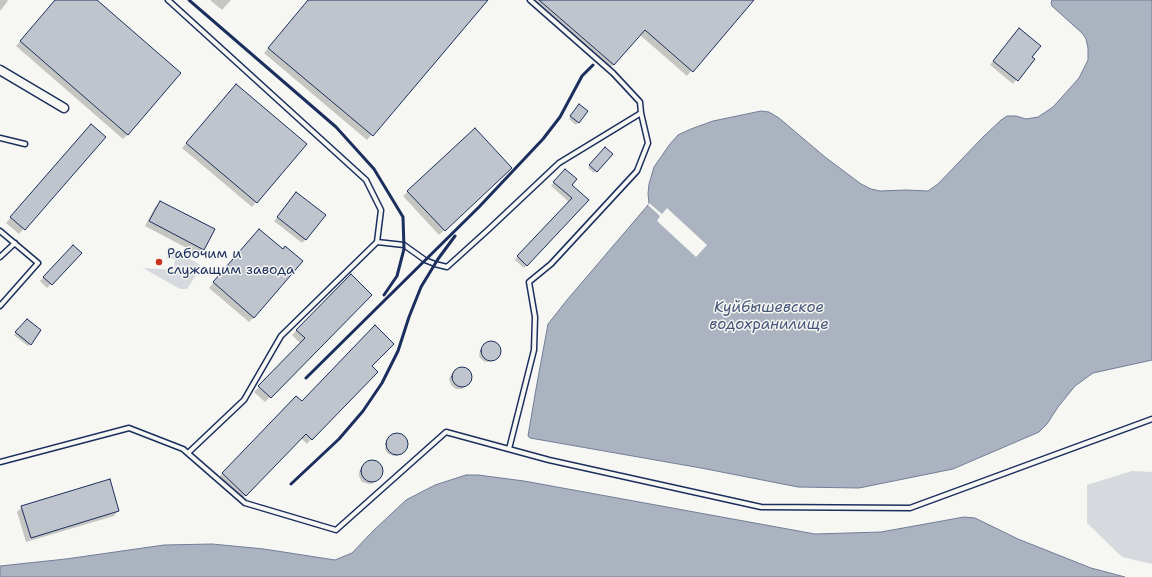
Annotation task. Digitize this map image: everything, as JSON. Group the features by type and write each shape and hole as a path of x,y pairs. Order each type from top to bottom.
{"street":[{"path":"0,70 64,108"}],"lane":[{"path":"168,0 366,180 381,210 377,242 281,336 244,400 188,453"},
{"path":"509,449 534,350 535,317 529,282 551,264 637,171 648,143 640,102 613,73 530,0"},
{"path":"377,242 404,245 425,260 447,267 559,163 641,113"},
{"path":"0,138 25,144"},
{"path":"0,231 38,263 0,306"},
{"path":"0,257 15,243"},
{"path":"0,462 128,428 183,449 245,503 336,530 446,432 549,460 761,507 910,508 1152,419"}],"shaded area":[{"path":"171,249 199,264 201,267 187,289 180,289 143,268 174,270 175,259 166,258"},
{"path":"1132,471 1152,472 1152,564 1122,557 1087,523 1087,485"}],"water":[{"name":"Куйбышевское водохранилище","path":"1052,0 1152,0 1152,360 1093,373 1075,386 1058,407 1047,424 1039,432 953,469 859,488 798,487 701,468 530,438 528,436 548,324 648,205 649,184 654,167 678,135 713,121 761,111 769,112 779,118 825,157 861,184 871,189 880,191 928,191 938,184 1001,120 1007,116 1016,116 1026,119 1038,117 1053,107 1079,78 1088,60 1086,39 1083,34 1052,6"},
{"path":"466,475 478,475 524,481 815,534 881,532 964,517 975,518 1018,539 1091,568 1125,577 0,577 0,566 66,559 164,545 212,544 264,549 335,560 352,553 406,500 435,485"}],"pier":[{"path":"649,203 662,214 667,208 707,245 696,257 657,221 660,216 648,205"}],"building":[{"path":"55,0 97,0 181,73 128,135 20,41"},
{"path":"308,0 488,0 373,136 268,48"},
{"path":"539,0 754,0 693,72 645,30 614,65"},
{"path":"1019,28 1041,46 1032,57 1035,59 1018,81 993,61"},
{"path":"236,84 307,144 257,203 186,143"},
{"path":"579,104 588,111 579,123 570,116"},
{"path":"91,124 106,137 25,230 10,217"},
{"path":"475,128 512,168 445,231 407,191"},
{"path":"605,147 613,154 597,172 589,165"},
{"path":"565,169 577,179 572,185 589,200 527,266 517,256 572,198 553,182"},
{"path":"296,192 326,215 306,240 277,217"},
{"path":"160,201 215,229 204,250 149,221"},
{"path":"259,229 283,249 285,246 303,261 254,318 213,282"},
{"path":"73,245 82,253 52,285 43,277"},
{"path":"351,274 372,295 271,398 258,386 305,338 296,330"},
{"path":"27,319 41,330 31,345 15,332"},
{"path":"375,325 394,344 372,366 378,372 312,440 306,434 246,496 222,473 296,396 302,401"},
{"path":"491,341 498,344 501,351 498,358 491,361 484,358 481,351 484,344"},
{"path":"458,367 466,367 472,373 472,381 466,387 458,387 452,381 452,373"},
{"path":"397,433 401,434 407,440 407,448 401,454 397,455 393,454 387,448 386,444 387,440 393,434"},
{"path":"372,460 380,463 383,471 380,479 372,482 364,479 361,471 364,463"},
{"path":"110,479 119,511 31,538 21,506"}],"railway":[{"path":"189,0 336,127 374,169 403,217 404,249 397,276 384,295"},
{"path":"306,378 479,207 543,139 560,117 582,76 593,65"},
{"path":"291,484 339,439 363,411 382,383 398,351 421,287 438,259 455,236"}],"place":[{"name":"Рабочим и служащим завода","path":"159,262"}]}
